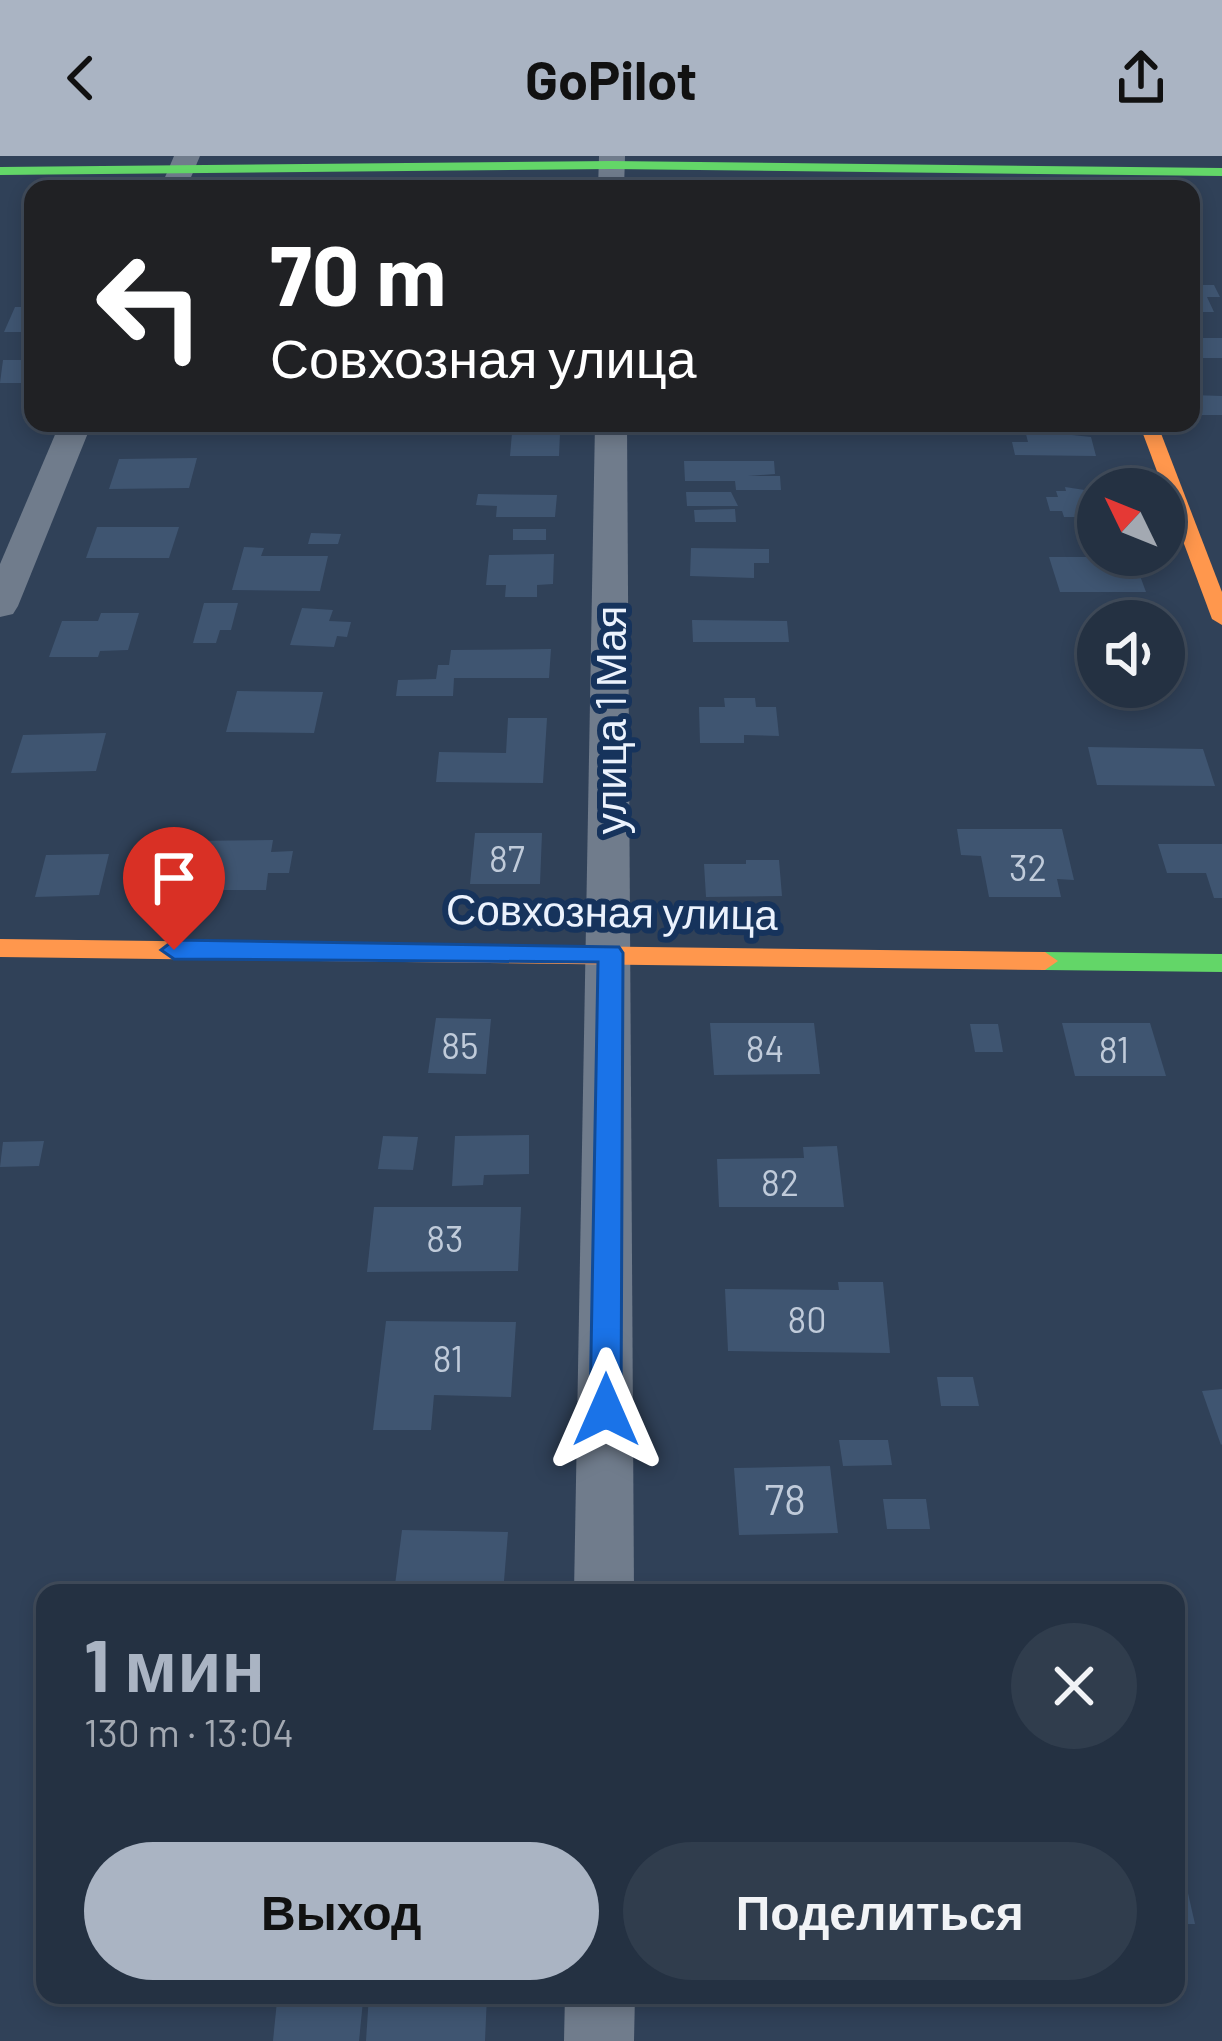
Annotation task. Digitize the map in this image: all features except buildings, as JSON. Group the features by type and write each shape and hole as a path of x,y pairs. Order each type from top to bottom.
{"street":[{"path":"0,171 1222,172"},
{"path":"0,606 72,432"},
{"name":"улица 1 Мая","path":"604,1584 611,432"},
{"path":"1151,432 1222,619"},
{"name":"Совхозная улица","path":"0,948 1222,963"},
{"path":"599,2041 600,2004"}],"traffic: fast":[{"path":"0,171 611,165 1222,172"},
{"path":"1045,961 1222,963"}],"traffic: slow":[{"path":"1151,432 1222,619"},
{"path":"0,948 1045,961"}],"route":[{"path":"174,950 610,953 606,1410"}]}
